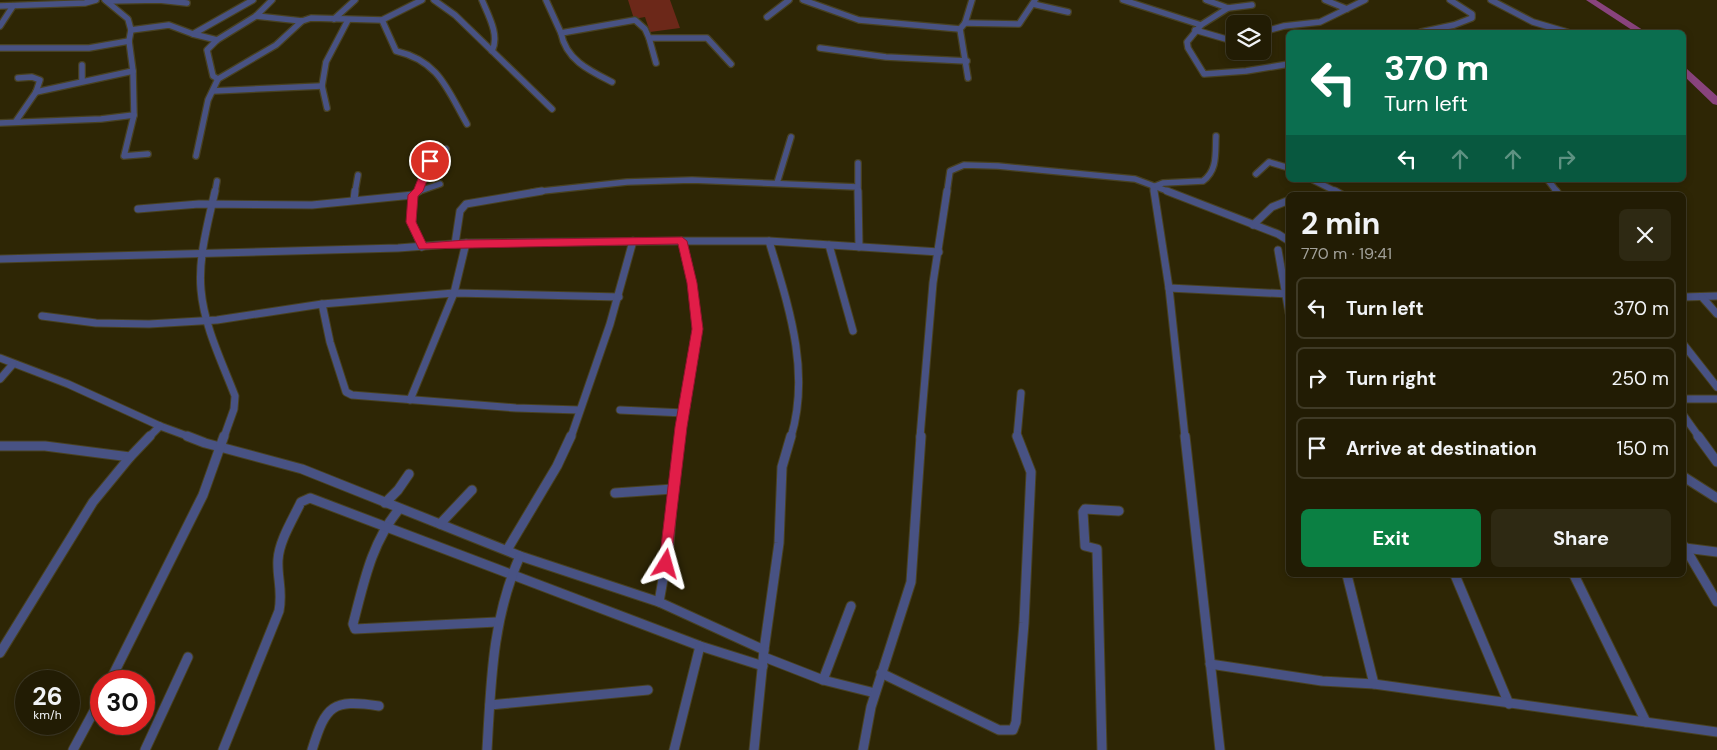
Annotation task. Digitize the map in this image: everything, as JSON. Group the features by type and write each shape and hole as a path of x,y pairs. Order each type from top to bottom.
{"street":[{"path":"0,6 85,3 96,0"},
{"path":"106,1 159,0 187,3"},
{"path":"193,34 253,0"},
{"path":"218,80 213,76 206,52 218,40 256,16 272,0"},
{"path":"334,19 355,0"},
{"path":"196,156 208,100 218,80 276,45 302,21 311,18 382,20 422,0"},
{"path":"434,0 455,15 552,109"},
{"path":"482,0 495,37 496,46 492,51"},
{"path":"546,0 561,32 562,45 568,54 612,82"},
{"path":"767,17 789,0"},
{"path":"803,0 862,20 960,29"},
{"path":"968,78 967,61 960,39 960,29 965,23 972,0"},
{"path":"1123,0 1201,25"},
{"path":"1206,0 1228,8"},
{"path":"1325,0 1346,9"},
{"path":"1271,30 1284,26 1320,22 1364,0"},
{"path":"1427,30 1467,22 1472,18 1472,14 1469,11 1450,0"},
{"path":"1491,0 1533,22 1560,30"},
{"path":"106,1 128,19 131,30 129,41 134,70 134,115 124,156 148,154"},
{"path":"965,23 1019,24 1034,2 1068,12"},
{"path":"1252,5 1228,8 1201,25 1186,42 1188,48 1204,74 1246,71 1286,64"},
{"path":"0,26 13,6"},
{"path":"256,16 302,21"},
{"path":"327,108 322,86 326,62 348,20"},
{"path":"382,20 391,42 398,52 414,55 437,72 467,124"},
{"path":"561,32 635,20 645,29 656,63"},
{"path":"131,30 169,25 193,34 218,40"},
{"path":"1196,30 1226,38"},
{"path":"649,38 707,38 731,64"},
{"path":"0,48 89,48 129,41"},
{"path":"820,48 886,57 967,61"},
{"path":"82,65 82,81"},
{"path":"36,92 134,70"},
{"path":"16,121 36,92 40,80 37,78 18,78"},
{"path":"212,91 322,86"},
{"path":"0,123 88,120 134,115"},
{"path":"1153,187 1163,183 1203,181 1209,178 1216,159 1216,136"},
{"path":"777,183 791,137"},
{"path":"422,247 411,222 416,193 430,161 446,149"},
{"path":"1256,174 1269,162 1286,167"},
{"path":"858,163 859,246"},
{"path":"863,750 865,730 875,693 905,609 911,582 926,352 933,283 950,171 958,167 972,165 998,166 1135,179 1286,240"},
{"path":"354,200 358,175"},
{"path":"455,244 460,211 463,207 490,199 550,190 658,180 725,180 857,187"},
{"path":"116,670 203,495 222,448 234,409 234,396 207,321 202,290 202,255 217,181"},
{"path":"1317,182 1336,192"},
{"path":"138,209 211,204 312,204 416,193 440,184"},
{"path":"1153,187 1169,288 1220,750"},
{"path":"1253,225 1272,207 1286,201"},
{"path":"0,259 202,255 422,247 466,243 682,241 769,242 939,252"},
{"path":"659,602 669,545 673,489 698,329 692,283 682,241"},
{"path":"507,550 565,452 574,431 578,410 618,297 633,242"},
{"path":"754,750 777,562 782,467 793,430 798,399 798,352 792,318 769,242"},
{"path":"410,400 454,293 466,243"},
{"path":"828,245 853,331"},
{"path":"1278,250 1286,289"},
{"path":"1169,288 1286,294"},
{"path":"42,316 118,324 207,321 322,304 454,293 618,297"},
{"path":"1686,297 1717,296"},
{"path":"1702,297 1717,314"},
{"path":"322,304 330,342 346,392 352,395 516,408 578,410"},
{"path":"1688,356 1717,387"},
{"path":"0,358 68,384 160,426 222,448 302,469 520,556 659,602 764,657 823,680 875,693"},
{"path":"0,379 13,364"},
{"path":"881,673 999,730 1013,730 1016,722 1024,623 1032,472 1017,438 1021,393"},
{"path":"1686,399 1717,399"},
{"path":"620,410 684,413"},
{"path":"1686,419 1717,462"},
{"path":"0,653 93,502 130,457 160,426"},
{"path":"0,446 45,446 130,457"},
{"path":"385,503 398,490 409,474"},
{"path":"1686,478 1717,498"},
{"path":"615,492 673,489"},
{"path":"440,524 472,490"},
{"path":"223,750 279,611 282,596 278,560 281,547 304,499 313,499 700,646 764,657"},
{"path":"399,509 385,527 370,561 353,624 355,629 497,622"},
{"path":"1102,750 1097,550 1085,546 1083,512 1085,509 1118,511"},
{"path":"1686,547 1717,552"},
{"path":"1686,550 1717,602"},
{"path":"487,750 497,622 510,574 520,556"},
{"path":"1347,577 1374,684"},
{"path":"1456,577 1509,704"},
{"path":"1575,577 1646,722"},
{"path":"823,680 851,606"},
{"path":"674,750 700,646"},
{"path":"145,750 188,657"},
{"path":"1210,664 1322,681 1374,684 1717,732"},
{"path":"490,705 648,690"},
{"path":"312,750 320,721 327,712 350,702 379,706"},
{"path":"73,750 90,718"}],"shaded area":[{"path":"628,0 670,0 680,28 650,32 645,17 634,19"}],"waterway":[{"path":"1590,0 1638,30"},
{"path":"1686,73 1717,102"}],"route":[{"path":"430,161 418,191 413,195 411,222 422,247 466,243 682,241 692,283 698,329 679,441 666,564"}]}
